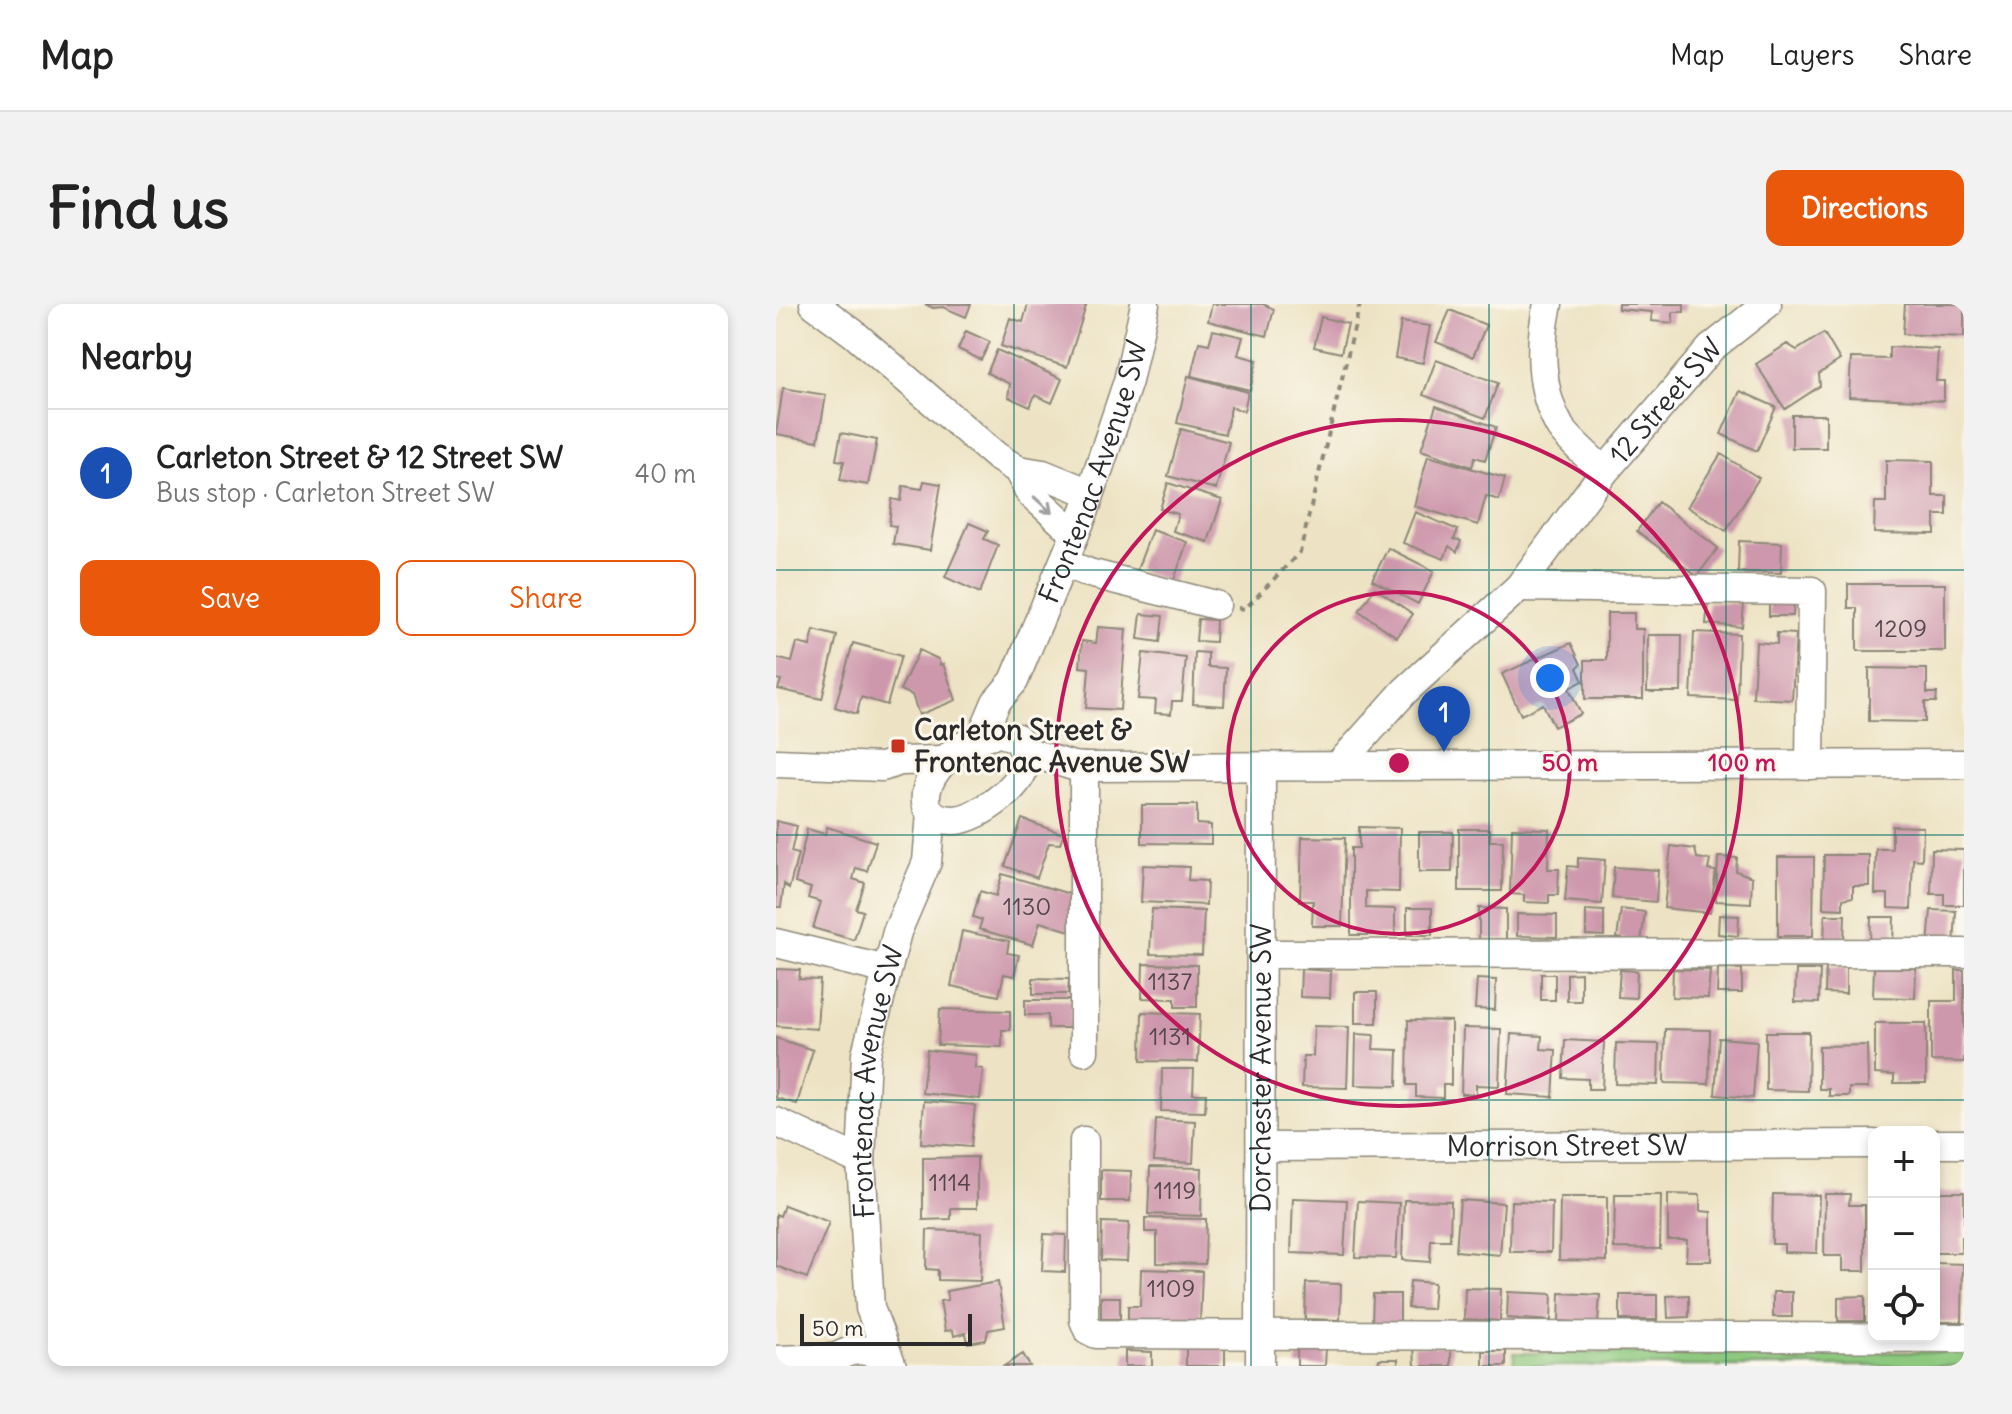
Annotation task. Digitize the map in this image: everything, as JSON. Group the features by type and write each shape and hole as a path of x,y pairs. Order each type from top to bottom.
{"street":[{"path":"814,304 853,333 996,456 1018,470 1043,474 1090,493"},
{"name":"Frontenac Avenue SW","path":"982,735 996,702 1014,681 1075,534 1128,381 1145,304"},
{"path":"1548,304 1542,363 1547,394 1561,427 1604,472"},
{"name":"12 Street SW","path":"1338,766 1405,691 1519,587 1604,472 1711,348 1767,304"},
{"path":"1018,470 1030,493 1075,534"},
{"path":"1064,563 1089,573 1216,605"},
{"path":"1519,587 1812,591 1810,765"},
{"name":"Frontenac Avenue SW","path":"1014,681 1021,756"},
{"path":"937,809 930,777 944,760 982,735 1000,733 1021,756 1079,767 1964,764"},
{"path":"882,767 937,809 982,810 1004,794 1021,756"},
{"path":"776,763 882,767 900,761 944,760"},
{"path":"1079,767 1084,1051"},
{"name":"Dorchester Avenue SW","path":"1260,1366 1261,768"},
{"name":"Frontenac Avenue SW","path":"891,1366 870,1308 861,1161 866,1054 897,932 927,862 937,809"},
{"path":"776,943 887,970"},
{"path":"1261,954 1964,953"},
{"path":"776,1122 861,1161"},
{"path":"1084,1141 1084,1320 1088,1330 1096,1334 1964,1338"},
{"name":"Morrison Street SW","path":"1261,1147 1868,1144"},
{"path":"1940,1144 1964,1144"},
{"path":"833,1359 870,1308"},
{"path":"776,1360 833,1359 860,1349 874,1352 891,1366"},
{"path":"776,1360 783,1366"}],"path":[{"path":"1216,605 1245,609 1300,552 1360,304"}],"green space":[{"path":"1964,1352 1964,1366 1514,1366 1514,1353"}],"building":[{"path":"925,304 971,304 966,317 943,307 933,308"},
{"path":"1028,304 1086,306 1067,367 1001,346 1010,318 1023,322"},
{"path":"1212,304 1263,304 1274,309 1267,336 1208,321"},
{"path":"1618,304 1684,304 1684,312 1673,312 1673,323 1651,321 1652,312 1618,309"},
{"path":"1905,304 1964,304 1964,337 1903,334"},
{"path":"1450,310 1486,325 1473,357 1436,342"},
{"path":"1321,317 1348,324 1341,353 1314,347"},
{"path":"1401,322 1430,326 1423,363 1395,358"},
{"path":"1213,330 1243,337 1238,355 1257,360 1250,390 1191,376 1199,342 1209,344"},
{"path":"966,331 990,342 981,360 958,349"},
{"path":"1824,333 1840,360 1819,374 1820,386 1785,409 1756,364 1787,344 1797,350"},
{"path":"1889,347 1938,349 1936,381 1944,381 1944,401 1849,397 1851,358 1889,359"},
{"path":"997,350 1062,379 1052,403 1035,395 1030,407 1008,397 1010,384 987,373"},
{"path":"1436,360 1498,383 1485,418 1423,395"},
{"path":"1188,376 1248,392 1244,411 1231,407 1225,434 1177,423"},
{"path":"783,388 826,395 818,441 776,434"},
{"path":"1740,391 1776,407 1757,451 1721,434"},
{"path":"1436,406 1496,427 1485,460 1475,457 1472,467 1421,450"},
{"path":"1792,415 1826,415 1826,448 1792,448"},
{"path":"1181,429 1229,442 1216,489 1168,476"},
{"path":"841,433 877,440 868,485 840,480 844,461 836,460"},
{"path":"1721,454 1759,478 1726,531 1687,507"},
{"path":"1428,456 1505,478 1499,500 1486,496 1478,525 1414,506"},
{"path":"1886,460 1933,461 1933,496 1947,496 1947,515 1935,515 1935,534 1874,533 1875,502 1886,502"},
{"path":"924,481 941,484 930,550 893,544 896,526 889,525 892,499 901,501 903,486 922,489"},
{"path":"1168,483 1222,500 1208,542 1173,531 1178,514 1160,509"},
{"path":"1658,502 1718,548 1697,576 1637,531"},
{"path":"1415,512 1458,530 1454,539 1461,541 1457,552 1449,546 1444,559 1403,543"},
{"path":"969,523 988,531 984,539 998,545 980,593 945,577"},
{"path":"1152,530 1187,542 1173,583 1137,570"},
{"path":"1739,541 1782,543 1781,573 1738,572"},
{"path":"1388,548 1434,571 1418,604 1372,580"},
{"path":"1848,584 1945,584 1945,651 1857,651 1857,608 1848,608"},
{"path":"1375,588 1413,614 1397,637 1359,611"},
{"path":"1769,600 1794,601 1793,616 1769,616"},
{"path":"1708,602 1744,604 1742,627 1706,624"},
{"path":"1607,613 1634,613 1634,629 1643,629 1643,699 1585,699 1585,660 1607,660"},
{"path":"1141,614 1163,616 1160,642 1138,639"},
{"path":"1198,619 1216,620 1215,642 1196,641"},
{"path":"1098,627 1126,629 1120,710 1086,708 1089,668 1080,667 1082,641 1096,643"},
{"path":"814,630 837,636 822,699 778,689 781,680 776,679 776,658 792,662 797,643 810,646"},
{"path":"1694,632 1739,634 1737,700 1691,698"},
{"path":"1777,633 1796,634 1792,700 1753,698 1756,642 1777,644"},
{"path":"1648,635 1682,635 1681,692 1647,692"},
{"path":"853,643 901,656 887,705 861,697 857,714 835,707"},
{"path":"1571,643 1581,664 1577,668 1583,681 1569,688 1581,714 1554,727 1543,704 1521,715 1502,674"},
{"path":"919,650 943,664 956,700 919,715 912,695 900,690"},
{"path":"1195,652 1208,653 1208,667 1226,668 1224,706 1193,704"},
{"path":"1143,653 1186,658 1182,701 1172,701 1171,714 1155,713 1156,700 1138,699"},
{"path":"1869,668 1927,669 1927,693 1937,693 1936,702 1925,702 1925,722 1869,721"},
{"path":"1142,805 1197,805 1197,824 1211,825 1211,844 1142,843"},
{"path":"1022,819 1063,834 1060,844 1049,843 1037,878 1005,866"},
{"path":"776,821 797,826 791,852 798,854 789,889 784,884 781,907 776,907"},
{"path":"1892,826 1923,827 1922,860 1913,859 1911,909 1888,908 1888,894 1875,894 1876,849 1892,849"},
{"path":"827,827 876,842 867,871 856,868 853,879 865,883 856,909 863,911 854,940 813,928 821,902 808,898 811,888 795,883 807,829 825,834"},
{"path":"1359,827 1400,828 1399,892 1366,891 1366,908 1395,909 1395,935 1351,935 1351,848 1359,848"},
{"path":"1512,828 1549,829 1548,869 1559,869 1558,895 1549,895 1549,903 1524,902 1524,895 1510,894"},
{"path":"1459,829 1490,829 1490,841 1503,841 1502,891 1459,891"},
{"path":"1419,832 1453,832 1452,872 1419,872"},
{"path":"1302,837 1345,838 1342,926 1312,926 1313,901 1300,901"},
{"path":"1671,846 1695,849 1697,858 1710,860 1708,870 1716,871 1710,913 1664,908"},
{"path":"1932,849 1964,850 1964,905 1944,905 1944,894 1931,894"},
{"path":"1824,855 1869,855 1869,886 1853,886 1853,897 1843,899 1843,909 1823,908"},
{"path":"1718,857 1737,858 1736,871 1752,877 1751,903 1716,901"},
{"path":"1778,857 1814,857 1813,936 1778,936"},
{"path":"1578,858 1605,860 1602,904 1565,901 1568,866 1578,867"},
{"path":"1143,865 1189,867 1188,880 1207,881 1206,905 1141,902"},
{"path":"1614,867 1658,870 1656,902 1612,898"},
{"path":"1002,874 1080,897 1070,931 1040,922 1033,945 979,929 982,920 973,917 980,891 996,896"},
{"path":"1407,908 1432,908 1432,935 1407,935"},
{"path":"1479,908 1506,909 1506,939 1479,939"},
{"path":"1152,909 1204,911 1202,955 1150,954"},
{"path":"1621,909 1645,912 1641,942 1617,938"},
{"path":"1586,910 1604,911 1604,936 1586,935"},
{"path":"1931,910 1956,911 1954,947 1928,945"},
{"path":"1517,914 1557,915 1557,937 1517,936"},
{"path":"1719,915 1739,916 1738,936 1718,934"},
{"path":"1825,915 1845,915 1844,943 1824,943"},
{"path":"1871,917 1894,917 1893,946 1870,945"},
{"path":"962,931 1009,941 1007,953 1019,955 1014,976 1004,974 999,996 951,986"},
{"path":"1143,964 1197,965 1197,1007 1175,1007 1175,999 1142,998"},
{"path":"1826,966 1846,967 1846,994 1825,993"},
{"path":"1718,968 1742,969 1742,993 1717,993"},
{"path":"1874,968 1916,968 1915,998 1873,997"},
{"path":"776,969 800,970 799,979 820,980 817,1029 776,1026"},
{"path":"1301,969 1331,971 1330,998 1300,997"},
{"path":"1673,969 1710,970 1708,998 1672,997"},
{"path":"1620,970 1637,971 1636,998 1618,997"},
{"path":"1796,970 1820,970 1819,1003 1795,1002"},
{"path":"1956,970 1964,970 1964,1062 1931,1061 1931,1001 1956,1001"},
{"path":"1581,973 1581,1001 1567,1001 1567,974"},
{"path":"1541,974 1555,974 1555,1000 1541,1000"},
{"path":"1033,978 1069,979 1068,994 1033,994"},
{"path":"1477,979 1496,980 1495,1010 1475,1009"},
{"path":"1355,992 1377,992 1377,1023 1355,1023"},
{"path":"1025,1000 1071,1000 1071,1028 1048,1028 1048,1015 1025,1015"},
{"path":"940,1009 1010,1011 1010,1030 1002,1030 1002,1047 938,1045"},
{"path":"1142,1012 1200,1014 1198,1062 1141,1061"},
{"path":"1408,1020 1451,1021 1451,1085 1443,1085 1443,1098 1416,1097 1416,1085 1407,1085"},
{"path":"1875,1023 1926,1023 1926,1083 1894,1083 1894,1075 1875,1074"},
{"path":"1314,1026 1349,1027 1347,1088 1302,1087 1303,1056 1313,1056"},
{"path":"1463,1028 1501,1029 1499,1086 1476,1085 1476,1094 1461,1094"},
{"path":"1665,1029 1710,1030 1709,1084 1664,1083"},
{"path":"1766,1032 1809,1032 1808,1091 1766,1090"},
{"path":"1356,1034 1374,1035 1373,1049 1398,1050 1397,1086 1355,1085"},
{"path":"1511,1034 1542,1036 1541,1049 1556,1050 1553,1097 1507,1094"},
{"path":"776,1038 813,1050 797,1104 776,1098"},
{"path":"1719,1038 1757,1041 1753,1098 1715,1095"},
{"path":"1565,1040 1604,1042 1602,1089 1588,1089 1588,1079 1563,1078"},
{"path":"1616,1043 1659,1044 1658,1085 1615,1084"},
{"path":"1867,1045 1868,1088 1849,1088 1849,1096 1829,1096 1829,1089 1819,1089 1819,1046"},
{"path":"927,1050 976,1055 975,1068 983,1069 980,1099 922,1093"},
{"path":"1162,1069 1194,1069 1193,1094 1206,1094 1205,1112 1161,1111"},
{"path":"924,1101 975,1105 971,1147 921,1143"},
{"path":"1156,1119 1195,1121 1193,1163 1154,1161"},
{"path":"977,1157 977,1208 951,1208 951,1219 923,1220 923,1158"},
{"path":"1150,1167 1202,1168 1201,1216 1148,1214"},
{"path":"1101,1170 1131,1171 1130,1201 1101,1201"},
{"path":"1940,1192 1964,1192 1961,1253 1940,1253"},
{"path":"1668,1194 1700,1195 1700,1211 1711,1212 1711,1261 1686,1261 1687,1240 1668,1240"},
{"path":"1773,1194 1819,1195 1817,1253 1784,1252 1784,1244 1772,1244"},
{"path":"1825,1194 1850,1194 1849,1205 1865,1205 1865,1271 1842,1271 1842,1256 1824,1256"},
{"path":"1615,1195 1661,1195 1660,1249 1614,1248"},
{"path":"1560,1197 1607,1197 1607,1261 1559,1260"},
{"path":"1293,1198 1347,1200 1344,1255 1291,1253"},
{"path":"1404,1200 1451,1201 1450,1240 1431,1240 1430,1262 1402,1260"},
{"path":"1460,1200 1504,1203 1500,1255 1456,1251"},
{"path":"1358,1201 1399,1203 1396,1258 1355,1257"},
{"path":"1511,1201 1552,1202 1551,1252 1510,1252"},
{"path":"784,1205 829,1222 807,1278 776,1266 776,1214 780,1216"},
{"path":"1145,1218 1206,1219 1205,1264 1157,1263 1157,1232 1145,1232"},
{"path":"1102,1222 1129,1223 1127,1261 1101,1260"},
{"path":"927,1230 982,1232 980,1281 938,1280 938,1270 926,1269"},
{"path":"1044,1234 1066,1235 1065,1272 1042,1271"},
{"path":"1940,1263 1963,1264 1962,1322 1940,1322"},
{"path":"1141,1269 1202,1271 1200,1323 1128,1321 1128,1306 1140,1306"},
{"path":"1410,1281 1434,1283 1432,1309 1408,1308"},
{"path":"998,1282 1005,1327 988,1330 986,1340 968,1343 966,1333 954,1336 953,1330 945,1331 940,1301 948,1300 946,1291"},
{"path":"1306,1283 1341,1284 1340,1320 1305,1319"},
{"path":"1465,1288 1501,1289 1500,1321 1464,1319"},
{"path":"1508,1292 1552,1294 1551,1321 1507,1318"},
{"path":"1773,1292 1792,1292 1792,1317 1773,1317"},
{"path":"1560,1293 1600,1295 1598,1323 1559,1321"},
{"path":"1373,1294 1400,1294 1400,1324 1372,1324"},
{"path":"1620,1295 1657,1295 1657,1320 1620,1320"},
{"path":"1689,1295 1689,1317 1668,1318 1667,1296"},
{"path":"1865,1296 1865,1321 1838,1321 1838,1297"},
{"path":"1101,1297 1120,1297 1120,1319 1101,1319"},
{"path":"1186,1344 1225,1345 1225,1366 1186,1366"},
{"path":"1297,1346 1326,1347 1325,1366 1297,1366"},
{"path":"1414,1346 1451,1346 1451,1366 1415,1366"},
{"path":"1125,1351 1152,1352 1152,1366 1125,1366"},
{"path":"1483,1351 1506,1351 1506,1366 1483,1366"},
{"path":"1023,1354 1030,1366 1004,1366"},
{"path":"1379,1359 1398,1359 1398,1366 1378,1366"}],"place":[{"name":"Carleton Street & Frontenac Avenue SW","path":"898,746"},
{"name":"Carleton Street & 12 Street SW","path":"1444,752"}]}
